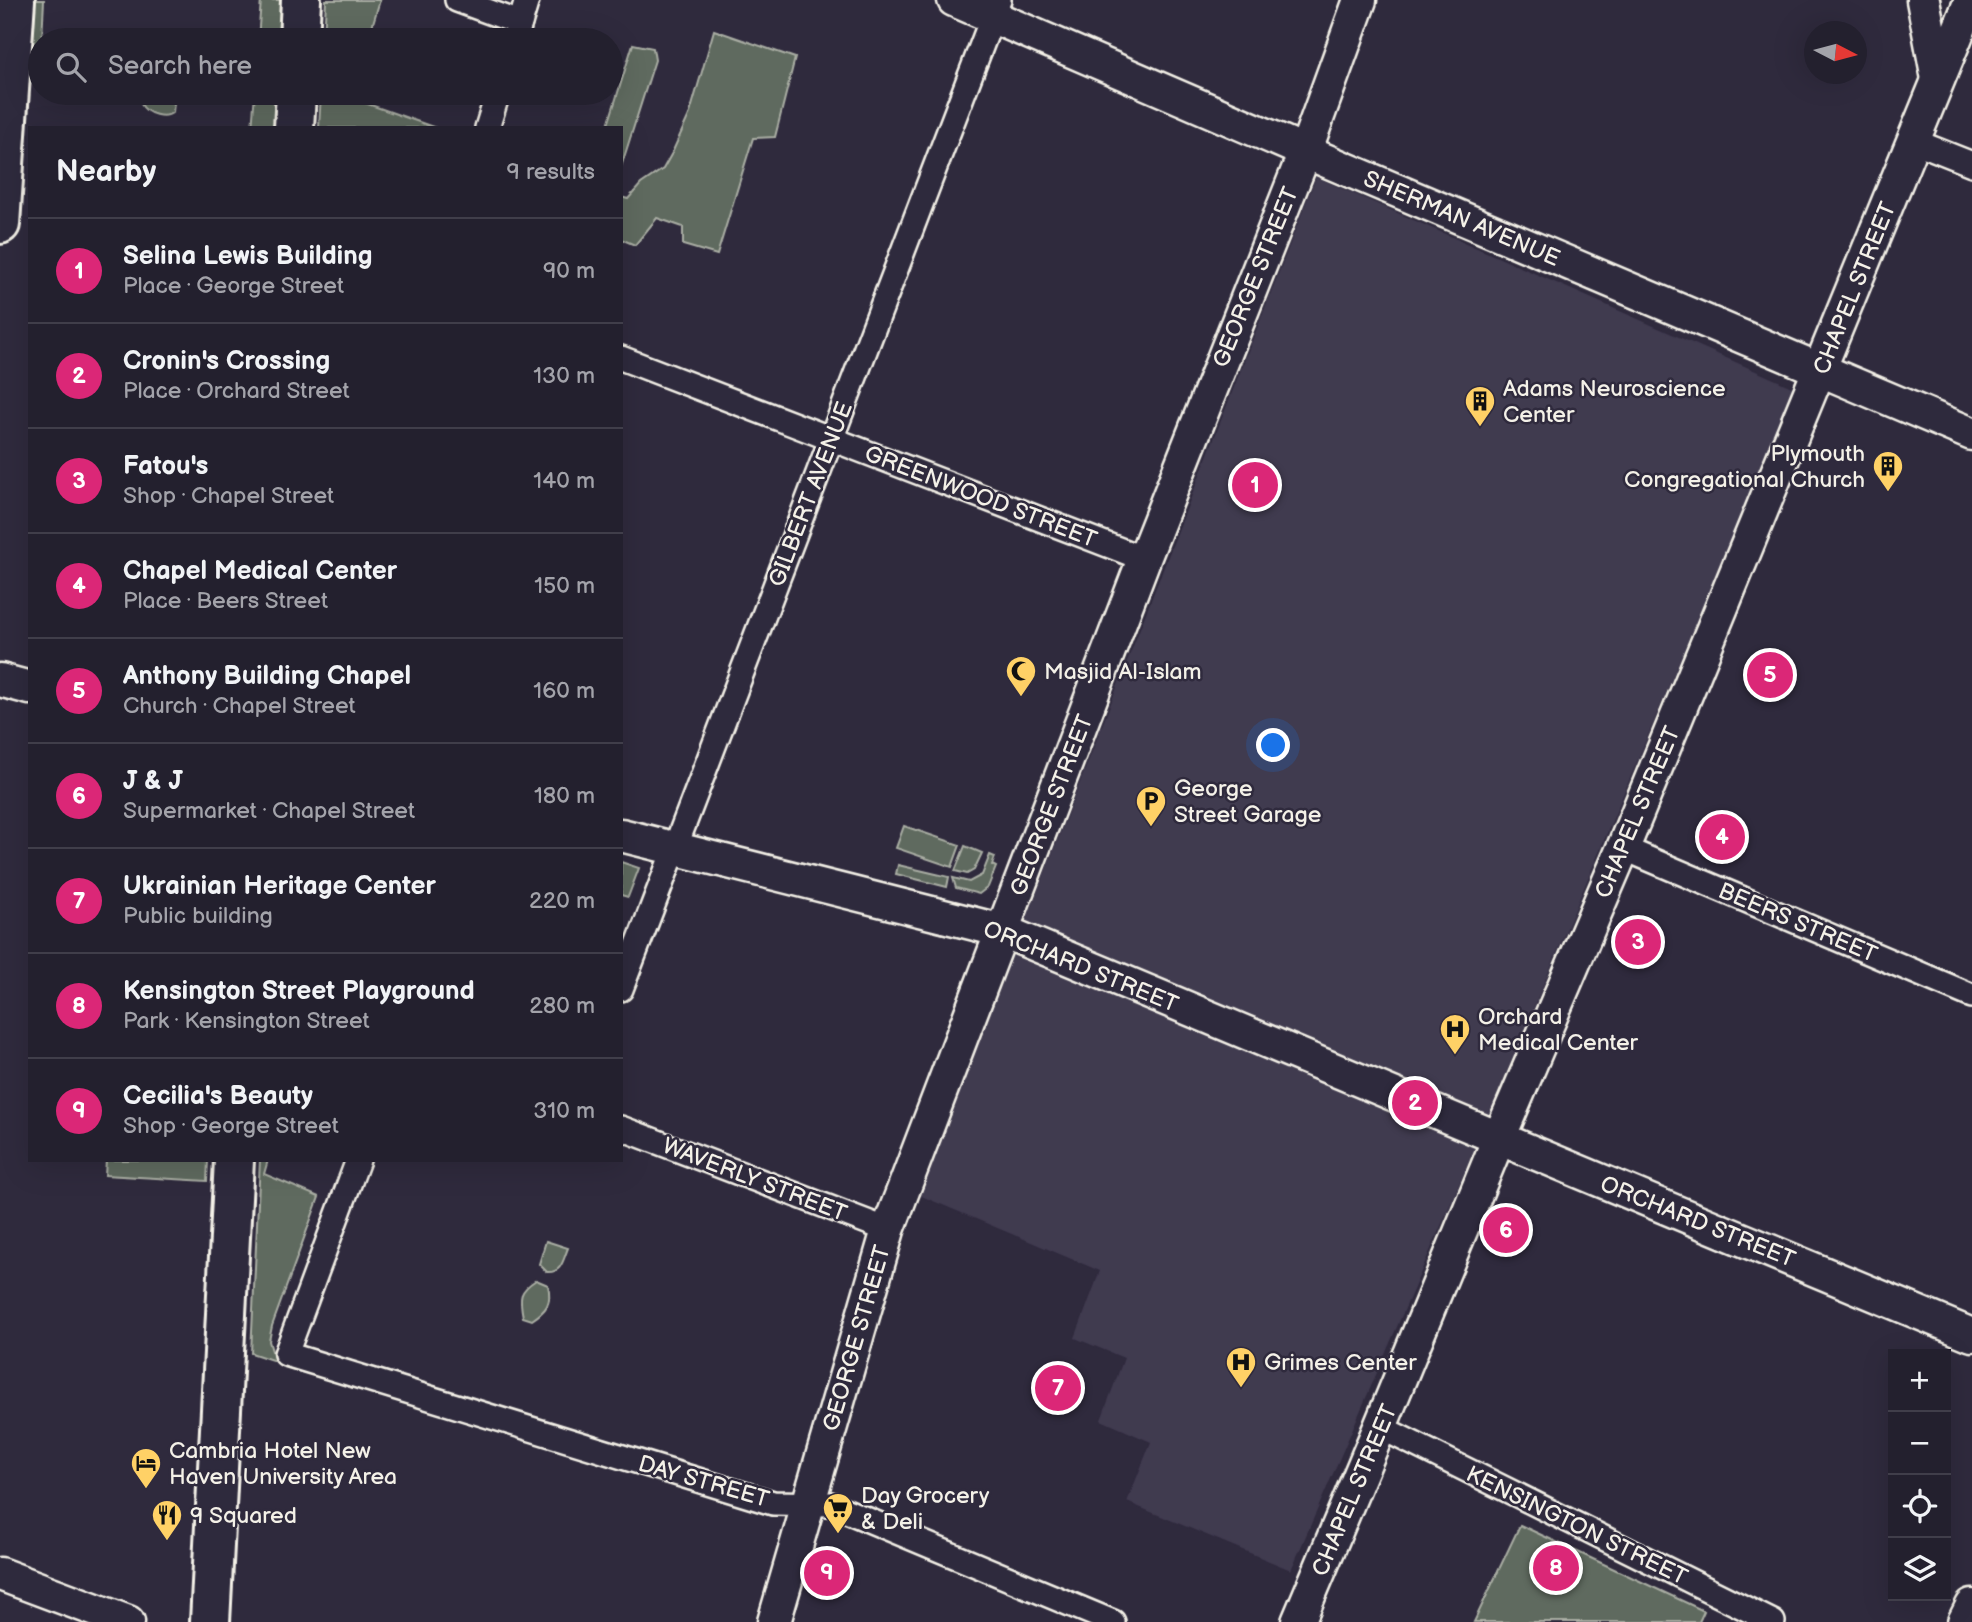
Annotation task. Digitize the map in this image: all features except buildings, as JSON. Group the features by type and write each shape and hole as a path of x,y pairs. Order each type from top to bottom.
{"highway":[{"path":"0,224 3,130 15,0"},
{"path":"300,28 301,0"},
{"path":"294,126 295,105"},
{"path":"211,1622 234,1162"}],"main road":[{"name":"SHERMAN AVENUE","path":"954,0 996,8 1305,152 1972,434"},
{"name":"GEORGE STREET","path":"774,1622 888,1230 1144,559 1305,152 1360,0"},
{"path":"1923,0 1938,79"},
{"name":"CHAPEL STREET","path":"1298,1622 1623,848 1971,0"},
{"path":"0,680 28,687"},
{"name":"ORCHARD STREET","path":"623,835 1003,931 1972,1335"},
{"path":"0,1574 128,1622"},
{"path":"1964,1622 1972,1606"}],"street":[{"path":"457,0 510,28"},
{"path":"519,28 527,0"},
{"name":"GILBERT AVENUE","path":"623,984 996,8"},
{"path":"488,126 494,105"},
{"path":"1914,141 1972,164"},
{"name":"GREENWOOD STREET","path":"623,359 1144,559"},
{"name":"BEERS STREET","path":"1623,848 1972,996"},
{"name":"WAVERLY STREET","path":"623,1129 888,1230"},
{"name":"DAY STREET","path":"357,1162 286,1354 773,1503 830,1504 1113,1622"},
{"name":"KENSINGTON STREET","path":"1381,1427 1773,1622"}],"shaded area":[{"path":"1316,177 1794,388 1471,1157 1291,1570 1127,1502 1151,1442 1101,1420 1124,1358 1075,1338 1100,1271 919,1195"}],"green space":[{"path":"31,0 44,0 43,28 29,28"},
{"path":"261,0 283,0 282,28 259,28"},
{"path":"326,0 380,0 372,28 325,28"},
{"path":"714,30 795,58 775,137 753,138 717,255 683,245 683,227 657,218 635,245 623,240 623,198 628,199 641,184 663,169 690,113"},
{"path":"633,44 653,48 655,60 623,161 623,126 608,126 614,105 623,105 623,76"},
{"path":"142,105 174,105 173,112 165,116"},
{"path":"254,105 277,105 276,126 252,126"},
{"path":"320,105 371,105 430,126 319,126"},
{"path":"904,826 960,845 952,867 896,848"},
{"path":"965,846 982,853 974,870 967,874 955,871"},
{"path":"990,855 995,857 992,865 996,867 988,887 979,894 956,888 953,878 969,882 982,875"},
{"path":"623,863 639,868 628,897 623,896"},
{"path":"898,865 949,877 947,887 896,874"},
{"path":"106,1162 208,1162 207,1181 105,1175"},
{"path":"260,1162 267,1162 264,1174 319,1197 272,1326 269,1341 275,1361 251,1353"},
{"path":"546,1241 568,1248 561,1265 552,1272 547,1272 539,1264"},
{"path":"536,1280 548,1285 549,1301 545,1309 532,1320 523,1317 521,1299 523,1291"},
{"path":"1520,1525 1704,1611 1699,1622 1474,1622"}],"place":[{"name":"Adams Neuroscience Center","path":"1480,428"},
{"name":"Selina Lewis Building","path":"1255,485"},
{"name":"Plymouth Congregational Church","path":"1888,493"},
{"name":"Anthony Building Chapel","path":"1770,675"},
{"name":"Masjid Al-Islam","path":"1021,698"},
{"name":"George Street Garage","path":"1151,828"},
{"name":"Chapel Medical Center","path":"1722,837"},
{"name":"Fatou's","path":"1638,942"},
{"name":"Orchard Medical Center","path":"1455,1056"},
{"name":"Cronin's Crossing","path":"1415,1103"},
{"name":"J & J","path":"1506,1230"},
{"name":"Ukrainian Heritage Center","path":"1058,1388"},
{"name":"Grimes Center","path":"1241,1389"},
{"name":"Cambria Hotel New Haven University Area","path":"146,1490"},
{"name":"Day Grocery & Deli","path":"838,1535"},
{"name":"9 Squared","path":"167,1542"},
{"name":"Kensington Street Playground","path":"1556,1568"},
{"name":"Cecilia's Beauty","path":"827,1573"}]}
